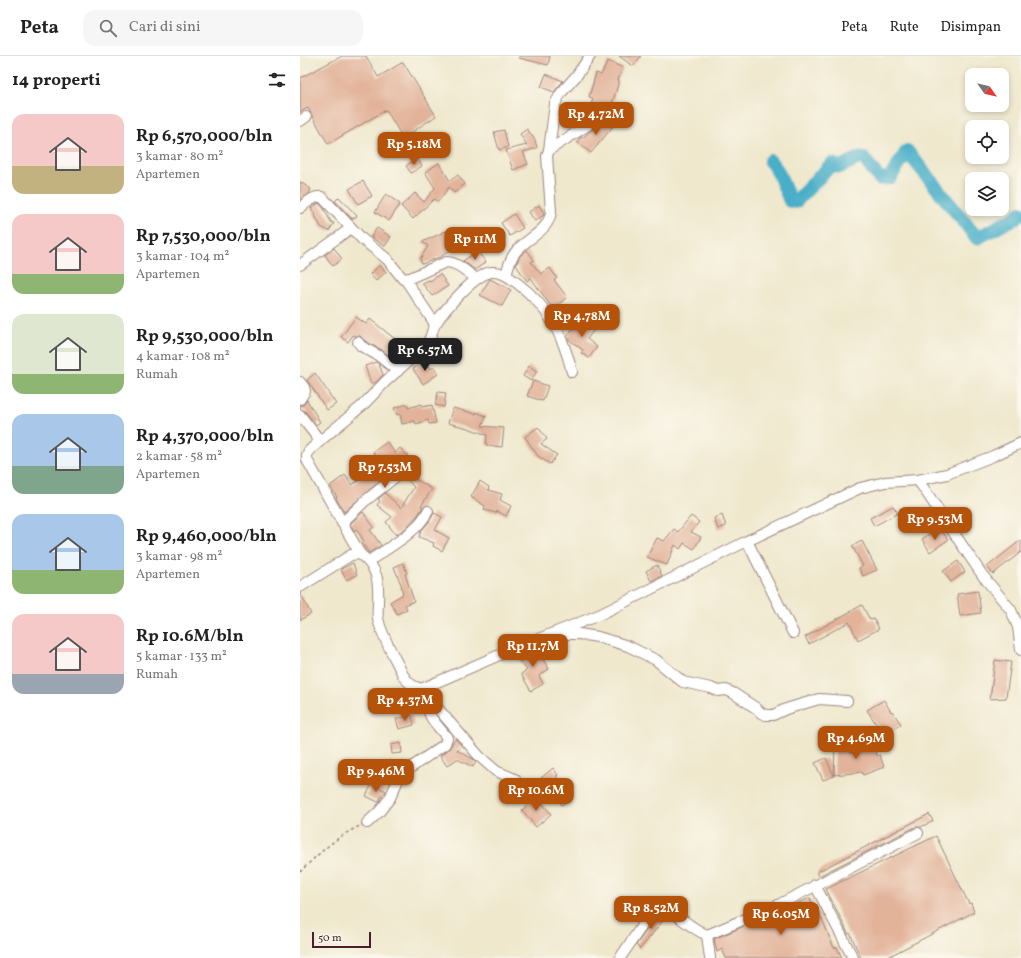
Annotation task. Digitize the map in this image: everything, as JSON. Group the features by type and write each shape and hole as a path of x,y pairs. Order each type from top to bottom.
{"street":[{"path":"506,275 509,264 516,252 541,231 550,218 551,211 547,156 556,104 561,93 577,75 590,56"},
{"path":"549,150 611,110"},
{"path":"300,208 312,198 317,196 321,197 362,239 387,259 401,277 405,279 435,324"},
{"path":"300,265 351,228"},
{"path":"405,279 449,262 458,265 477,279"},
{"path":"572,372 554,321 547,312 524,288 506,275 493,272 488,273 477,279 462,292 435,324 430,341 362,405 309,451 307,460 360,554 369,561 375,571 379,583 378,618 381,628 407,682 413,687 421,689 518,647 599,615 860,488 885,482 918,480 947,474 1021,443"},
{"path":"358,342 361,346 379,356 398,371"},
{"path":"300,382 305,391 300,399"},
{"path":"300,415 320,441"},
{"path":"342,523 365,501 399,474"},
{"path":"918,480 983,576 1011,610 1018,627 1021,650"},
{"path":"369,561 416,528 423,521 428,512"},
{"path":"747,542 794,633"},
{"path":"300,587 351,555 360,554"},
{"path":"553,634 598,636 628,646 656,660 683,682 718,691 726,690 733,693 766,716 819,699 847,701"},
{"path":"421,689 479,756 496,771 515,779"},
{"path":"367,823 379,812 390,798 398,780 406,771 445,744 447,738 429,715 429,700"},
{"path":"620,958 654,908 662,906 672,911 699,932 706,935 774,907 918,833"},
{"path":"815,885 836,923 852,958"},
{"path":"706,935 710,958"}],"path":[{"path":"300,872 348,831 367,823"}],"building":[{"path":"342,56 366,56 378,77 403,62 436,116 403,138 386,110 328,144 308,108 300,112 300,78"},
{"path":"519,56 550,56 548,65 519,58"},
{"path":"619,56 641,56 633,66"},
{"path":"608,61 623,68 618,80 619,81 612,104 608,103 599,110 590,109 593,98 589,97 596,73 601,75"},
{"path":"546,74 563,81 554,92 541,87"},
{"path":"609,119 615,124 591,153 577,142 581,137 583,138 589,132"},
{"path":"527,129 535,140 537,148 523,152 528,164 513,170 506,150 527,145 520,134"},
{"path":"504,130 508,147 499,150 494,132"},
{"path":"417,158 422,166 411,173 406,166"},
{"path":"439,163 450,181 458,175 465,184 454,193 449,187 438,202 434,199 413,219 401,206 415,193 424,202 435,188 425,172"},
{"path":"363,181 372,196 358,204 349,189"},
{"path":"300,182 311,189 309,194 300,200"},
{"path":"386,194 400,204 389,221 375,212"},
{"path":"339,197 357,216 352,219 335,201"},
{"path":"319,203 331,222 334,223 329,231 321,227 311,208"},
{"path":"539,205 544,215 535,221 529,212"},
{"path":"514,214 523,228 510,236 501,223"},
{"path":"377,228 391,237 385,246 371,237"},
{"path":"458,229 460,237 451,239 456,247 440,257 422,264 420,259 428,246 422,242 442,232"},
{"path":"334,248 342,259 333,266 325,255"},
{"path":"527,250 534,260 531,262 541,274 550,268 557,278 554,280 567,297 553,309 531,278 527,281 516,265 520,256"},
{"path":"477,251 486,262 475,270 463,261"},
{"path":"380,265 386,272 376,281 370,274"},
{"path":"440,274 448,286 432,296 422,283 429,280 430,281"},
{"path":"490,279 511,290 502,306 480,295"},
{"path":"356,317 366,324 370,319 400,343 403,340 412,348 397,362 382,350 365,341 360,336 353,335 348,342 341,337"},
{"path":"579,319 594,330 587,339 597,347 589,358 581,353 583,350 567,337"},
{"path":"426,361 431,369 434,367 438,374 423,384 413,369"},
{"path":"376,362 379,364 383,375 376,382 371,384 365,366"},
{"path":"529,366 537,371 531,381 523,376"},
{"path":"315,373 336,404 327,410 307,380"},
{"path":"533,381 548,386 543,401 527,396"},
{"path":"438,392 446,393 444,407 435,405"},
{"path":"307,400 320,422 316,425 305,411 300,409 300,405 303,405"},
{"path":"407,404 408,408 421,404 422,407 432,405 436,423 429,424 428,420 416,424 415,421 402,424 400,414 397,415 394,408"},
{"path":"453,408 476,414 476,412 486,416 482,426 504,428 502,447 486,445 487,435 448,423"},
{"path":"538,427 547,439 541,444 557,455 550,464 538,456 525,437"},
{"path":"387,442 395,453 400,448 408,456 404,460 415,474 412,477 432,489 421,506 423,507 418,515 406,528 396,535 386,522 392,517 377,505 380,501 378,499 385,493 401,508 414,487 405,477 405,473 402,468 397,468 395,465 387,475 344,512 330,486 345,475 352,485 369,474 379,461 373,452"},
{"path":"480,481 489,487 488,490 502,494 500,500 511,506 506,516 497,511 496,513 484,510 485,506 471,497"},
{"path":"893,506 898,513 874,526 870,518"},
{"path":"363,512 374,527 370,530 381,545 369,553 362,543 364,541 356,529 354,531 350,524"},
{"path":"434,513 442,517 435,530 449,538 442,551 433,546 434,543 419,537 421,531 429,522"},
{"path":"722,515 726,526 718,529 714,518"},
{"path":"691,516 699,522 691,532 701,537 694,549 684,543 680,549 675,545 667,565 647,557 657,538 664,541 674,529 678,532"},
{"path":"942,531 948,540 930,552 922,539 932,532 934,536"},
{"path":"1021,540 1021,552 993,574 987,567"},
{"path":"862,541 877,570 863,576 859,568 863,566 852,546"},
{"path":"958,561 965,572 951,582 943,571"},
{"path":"353,563 357,575 346,580 341,569"},
{"path":"403,563 414,601 405,605 407,609 397,614 390,602 403,594 402,587 394,567"},
{"path":"657,565 662,576 651,581 646,571"},
{"path":"978,591 981,613 960,616 957,594"},
{"path":"300,593 311,614 300,620"},
{"path":"862,605 870,620 874,619 879,629 858,640 849,622 809,644 805,637"},
{"path":"533,648 540,657 541,656 549,669 539,676 543,684 531,691 521,674 527,670 517,658"},
{"path":"995,660 1011,662 1006,698 990,699"},
{"path":"884,700 891,712 892,711 901,724 884,736 867,710"},
{"path":"412,715 414,725 399,729 396,719"},
{"path":"456,739 462,746 457,750 476,762 473,767 457,759 447,766 440,756 449,749"},
{"path":"401,743 402,753 392,754 391,745"},
{"path":"835,745 851,745 850,753 873,745 877,756 880,755 884,767 863,775 862,772 834,775"},
{"path":"826,758 834,776 823,780 815,763"},
{"path":"553,768 558,775 556,776 572,797 562,805 541,778"},
{"path":"372,784 386,791 378,802 366,796"},
{"path":"537,797 551,814 536,827 522,810"},
{"path":"929,814 933,821 921,827 915,827 819,876 817,872"},
{"path":"936,836 969,904 971,903 974,912 886,958 861,958 850,933 848,934 826,889"},
{"path":"810,898 817,914 819,913 834,948 837,947 842,958 726,958 722,949 717,952 714,939"},
{"path":"661,913 667,916 640,949 636,945 658,914"}],"waterway":[{"path":"770,161 777,170 790,201 795,202 832,164 840,167 859,158 864,159 880,179 890,178 907,151 977,238 1015,218 1021,213"}]}
